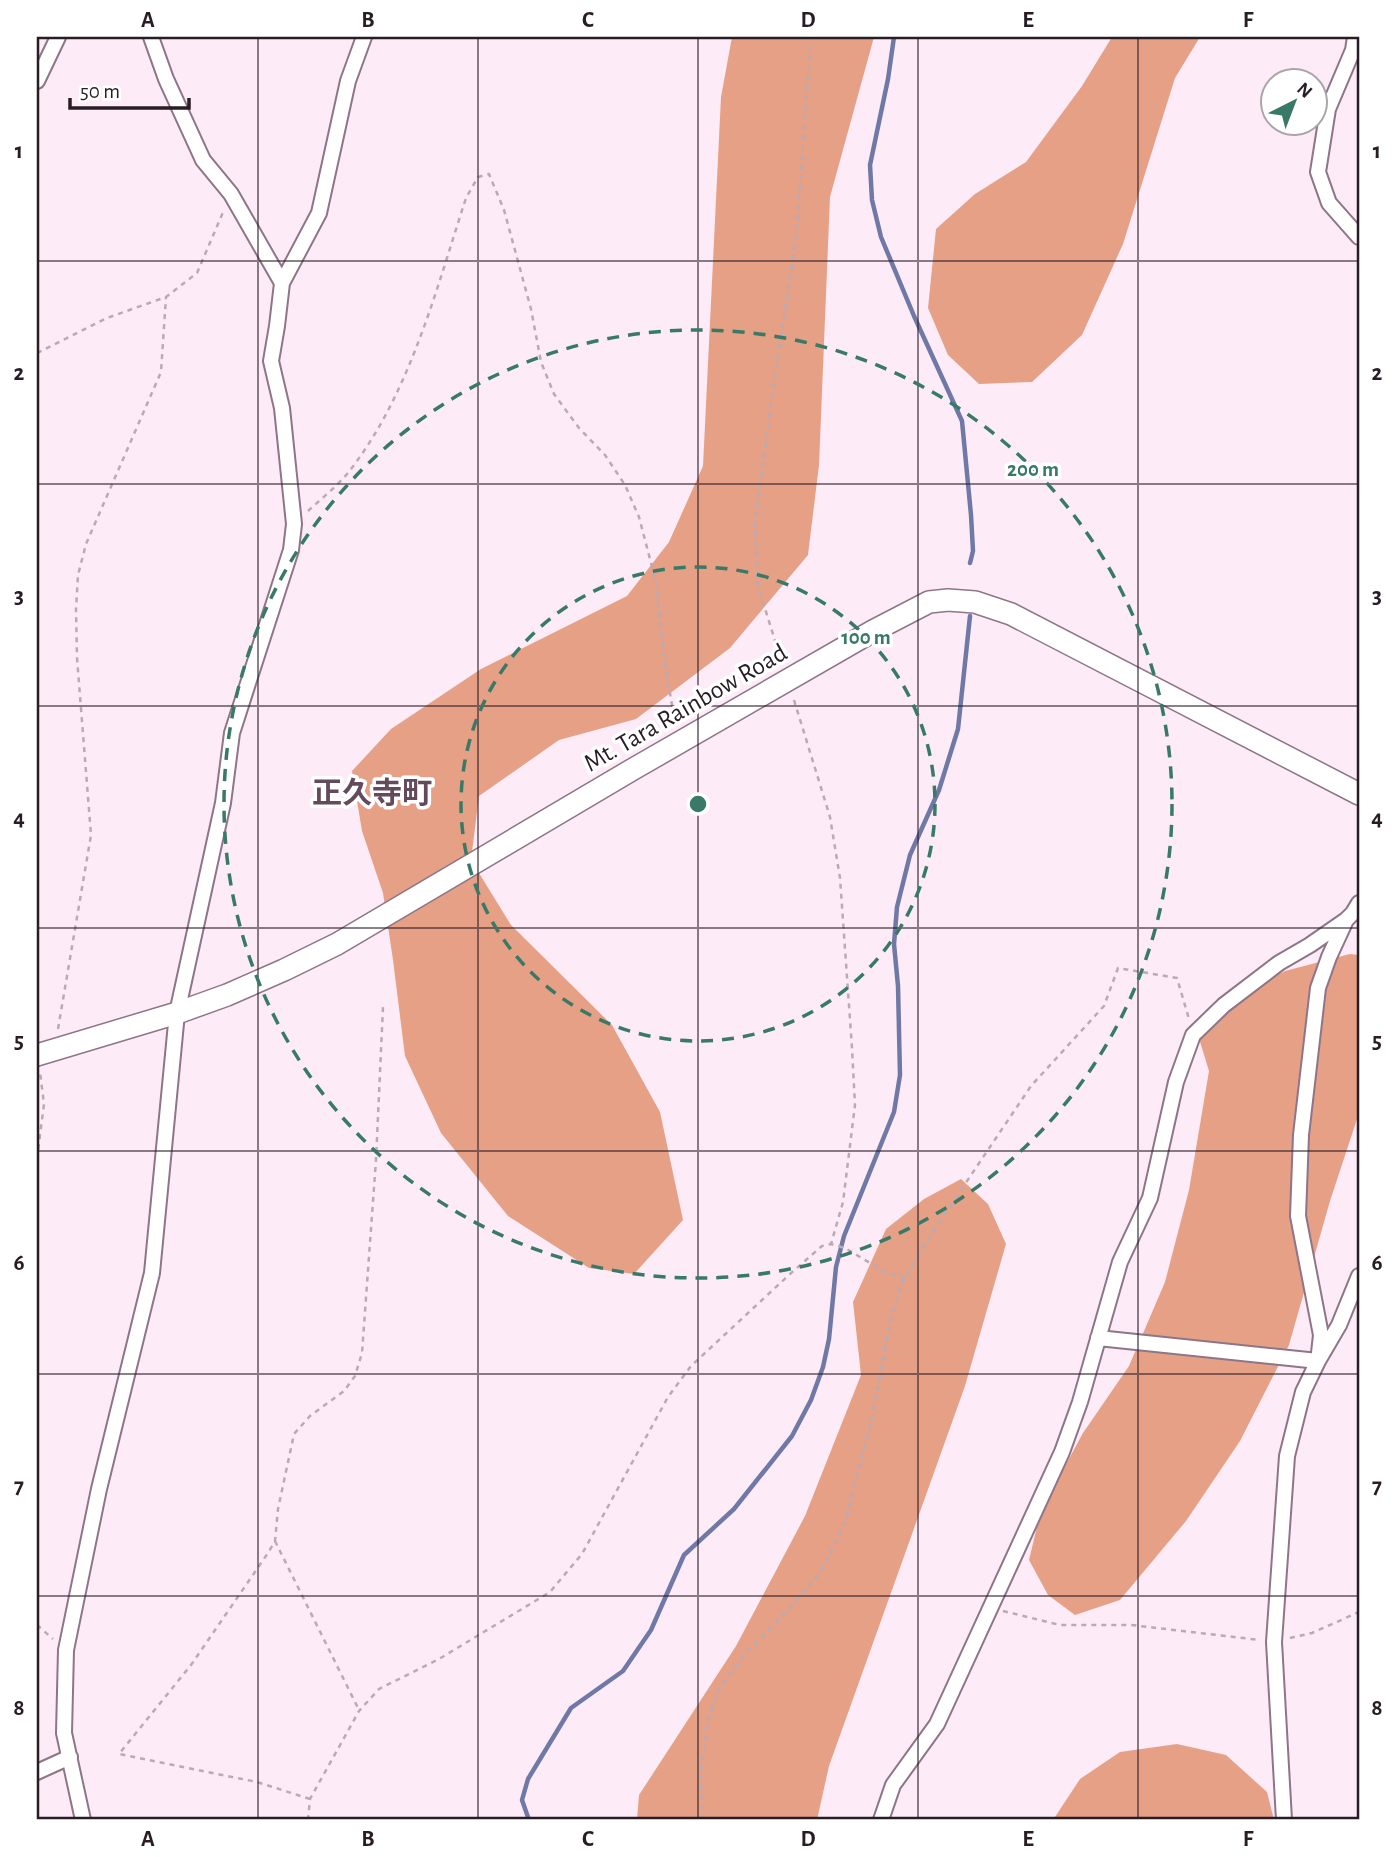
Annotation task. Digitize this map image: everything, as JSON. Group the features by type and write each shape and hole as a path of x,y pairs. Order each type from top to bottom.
{"street":[{"path":"37,80 58,37"},
{"path":"151,37 166,79 203,160 231,194 282,283"},
{"path":"83,1820 64,1733 66,1650 99,1489 152,1273 177,1013 223,803 232,733 291,550 294,523 282,408 271,361 282,283 318,213 348,81 364,37"},
{"path":"1355,37 1353,50 1328,109 1318,172 1329,203 1359,237"},
{"name":"Mt. Tara Rainbow Road","path":"43,1053 177,1013 227,995 337,944 678,743 873,631 929,602 947,600 975,603 1011,614 1359,794"},
{"path":"881,1820 893,1785 937,1724 1062,1452 1080,1402 1120,1262 1150,1198 1176,1082 1193,1035 1224,1005 1279,963 1310,945 1354,912"},
{"path":"1318,1362 1321,1335 1298,1216 1301,1135 1318,988 1329,957 1354,912"},
{"path":"1284,1820 1274,1642 1287,1456 1303,1392 1339,1325 1359,1276"},
{"path":"1098,1338 1318,1362"},
{"path":"37,1772 70,1757"}],"path":[{"path":"811,37 796,238 755,525 758,586 830,817 840,878 855,1105 843,1202 832,1244"},
{"path":"294,523 346,475 378,428 418,346 466,198 478,177 489,174 504,210 531,309 541,362 555,394 579,428 605,455 625,485 639,517 656,582 678,743"},
{"path":"37,353 107,318 166,297 197,273 231,194"},
{"path":"37,1159 44,1104 43,1053 91,835 77,658 78,575 86,544 161,372 166,297"},
{"path":"703,1820 701,1772 708,1720 718,1691 743,1656 820,1573 845,1522 872,1417 892,1314 905,1278 930,1236 1031,1086 1104,1006 1118,968 1177,978 1193,1035"},
{"path":"310,1799 257,1783 119,1754 191,1665 275,1541 278,1509 294,1434 310,1416 344,1391 355,1377 362,1353 376,1160 383,1007"},
{"path":"308,1820 310,1799 359,1711 379,1689 439,1660 550,1592 582,1555 668,1396 691,1366 798,1267 822,1246 832,1244 845,1248 885,1272 905,1278"},
{"path":"275,1541 359,1711"},
{"path":"991,1608 1060,1625 1132,1625 1274,1642 1312,1633 1359,1612"},
{"path":"37,1625 66,1650"}],"shaded area":[{"path":"732,37 874,37 830,197 819,465 808,555 730,648 636,719 559,740 479,796 471,860 511,925 612,1025 660,1112 683,1220 634,1274 589,1268 508,1216 441,1133 405,1056 383,893 362,831 352,771 391,729 481,669 627,596 669,542 703,466 721,97"},
{"path":"1112,37 1200,37 1175,78 1123,244 1082,335 1032,382 979,384 948,355 928,308 936,229 975,194 1026,162 1082,86"},
{"path":"1350,954 1359,955 1359,1113 1330,1201 1289,1345 1240,1441 1186,1521 1120,1600 1075,1615 1048,1595 1029,1560 1041,1510 1083,1433 1129,1366 1165,1282 1189,1190 1209,1071 1194,1022 1219,1004 1285,971"},
{"path":"961,1179 988,1204 1006,1244 965,1386 829,1766 817,1820 637,1820 639,1795 736,1646 805,1516 861,1375 853,1302 886,1229 924,1199"},
{"path":"1177,1744 1226,1755 1267,1792 1274,1820 1053,1820 1080,1779 1120,1752"}],"waterway":[{"path":"894,37 870,165 872,200 881,237 962,421 971,515 973,551 970,563"},
{"path":"529,1820 522,1800 528,1779 571,1708 623,1671 651,1630 684,1555 734,1509 792,1436 811,1400 823,1367 829,1339 836,1267 844,1236 894,1112 900,1075 894,944 897,907 910,855 939,790 958,729 970,616"}],"district":[{"name":"正久寺町","path":"372,793"}]}
